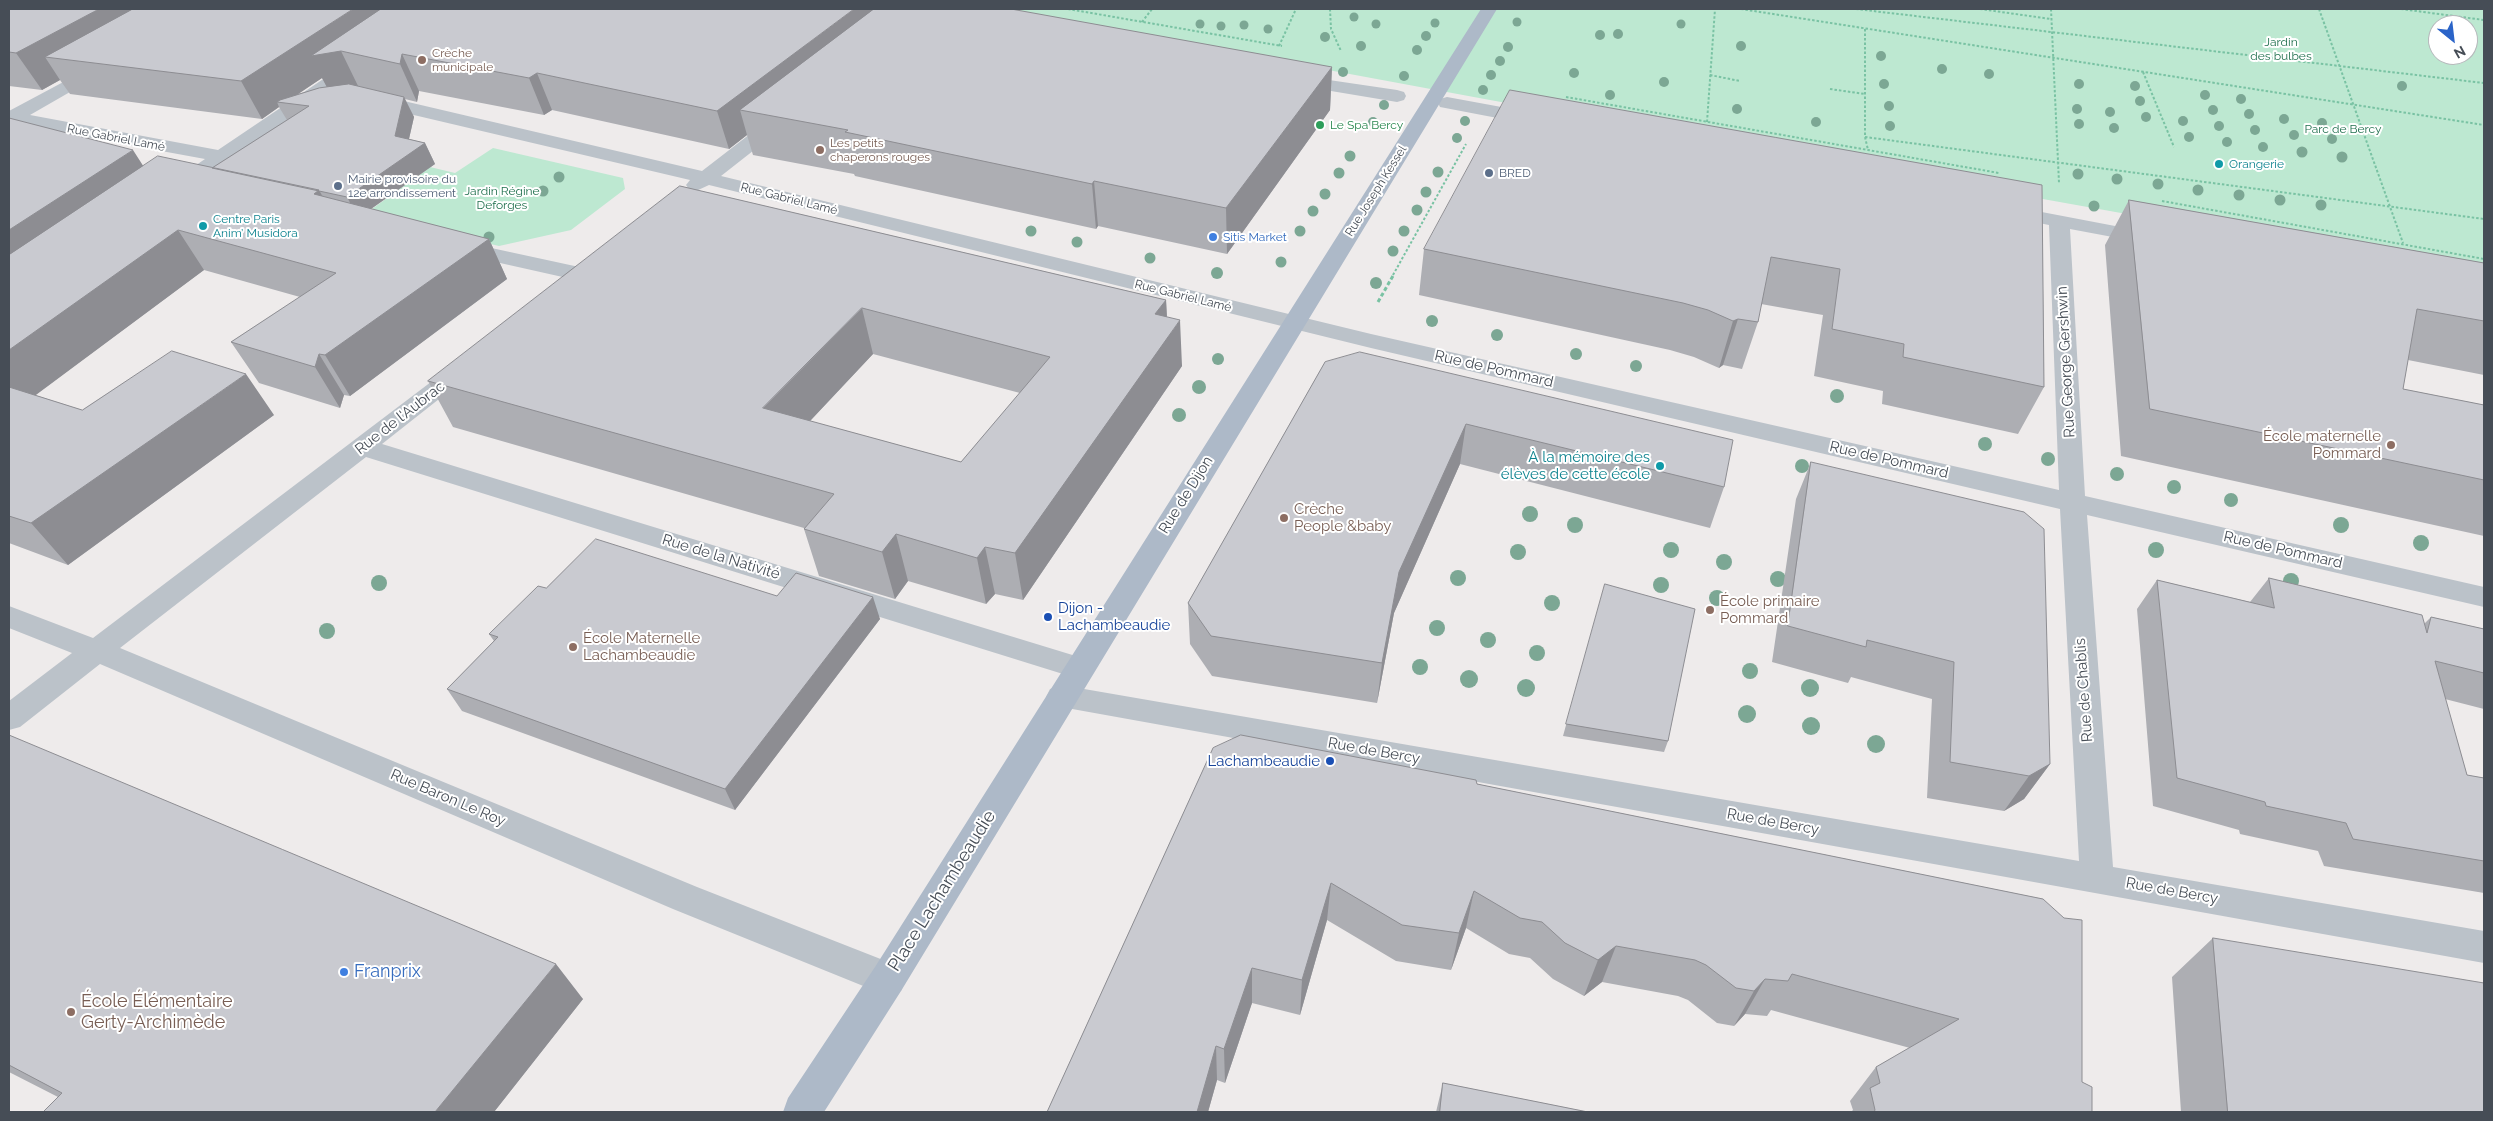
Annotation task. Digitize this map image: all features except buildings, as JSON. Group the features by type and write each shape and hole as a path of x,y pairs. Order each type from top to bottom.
{"main road":[{"name":"Rue Joseph Kessel","path":"1294,322 1489,9"},
{"name":"Rue de Dijon","path":"1079,668 1294,322"},
{"name":"Place Lachambeaudie","path":"802,1112 888,979 1079,668"}],"street":[{"path":"208,192 171,191 224,157 367,57"},
{"path":"11,117 113,59"},
{"path":"1281,77 1397,96"},
{"name":"Rue Gabriel Lamé","path":"285,114 326,101 351,98 706,178 1294,322"},
{"path":"1447,103 1551,123"},
{"path":"680,199 791,111"},
{"name":"Rue Gabriel Lamé","path":"11,117 224,157"},
{"path":"1991,208 2165,241"},
{"name":"Rue George Gershwin","path":"2059,221 2073,503"},
{"path":"437,242 592,269 562,293"},
{"name":"Rue de Pommard","path":"1294,322 2484,597"},
{"name":"Rue de l'Aubrac","path":"9,718 486,352"},
{"name":"Rue de la Nativité","path":"363,447 1079,668"},
{"name":"Rue de Chablis","path":"2073,503 2097,877"},
{"name":"Rue Baron Le Roy","path":"9,617 97,651 685,898 888,979"},
{"name":"Rue de Bercy","path":"1061,697 1295,736 2484,947"}],"path":[{"path":"1068,9 1288,47"},
{"path":"1142,22 1152,9"},
{"path":"1279,46 1296,9"},
{"path":"1330,9 1331,29 1344,57"},
{"path":"1707,122 1715,9"},
{"path":"1741,9 2484,125"},
{"path":"1781,15 1782,9"},
{"path":"1856,9 2484,83"},
{"path":"1980,9 2052,19"},
{"path":"2051,9 2059,221"},
{"path":"2319,9 2404,244"},
{"path":"2401,9 2484,20"},
{"path":"1865,29 1865,137 1868,150"},
{"path":"2142,72 2174,147"},
{"path":"1710,75 1740,81"},
{"path":"1830,89 1865,94"},
{"path":"1557,96 2002,173"},
{"path":"1369,301 1379,302 1475,128 1473,108"},
{"path":"1865,137 2057,164 2484,219"},
{"path":"2157,201 2484,259"}],"green space":[{"name":"Parc de Bercy","path":"999,9 2484,9 2484,278 1490,100"},
{"name":"Jardin Régine Deforges","path":"493,148 623,178 625,189 571,230 499,246 365,214 430,167 455,173"}],"place":[{"name":"Crèche municipale","path":"422,60"},
{"name":"Le Spa Bercy","path":"1320,125"},
{"name":"Les petits chaperons rouges","path":"820,150"},
{"name":"Orangerie","path":"2219,164"},
{"name":"BRED","path":"1489,173"},
{"name":"Mairie provisoire du 12e arrondissement","path":"338,186"},
{"name":"Centre Paris Anim’ Musidora","path":"203,226"},
{"name":"Sitis Market","path":"1213,237"},
{"name":"École maternelle Pommard","path":"2391,445"},
{"name":"À la mémoire des élèves de cette école","path":"1660,466"},
{"name":"Crèche People &baby","path":"1284,518"},
{"name":"École primaire Pommard","path":"1710,610"},
{"name":"Dijon - Lachambeaudie","path":"1048,617"},
{"name":"École Maternelle Lachambeaudie","path":"573,647"},
{"name":"Lachambeaudie","path":"1330,761"},
{"name":"Franprix","path":"344,972"},
{"name":"École Élémentaire Gerty-Archimède","path":"71,1012"}],"park label":[{"name":"Jardin des bulbes","path":"2281,49"}]}
